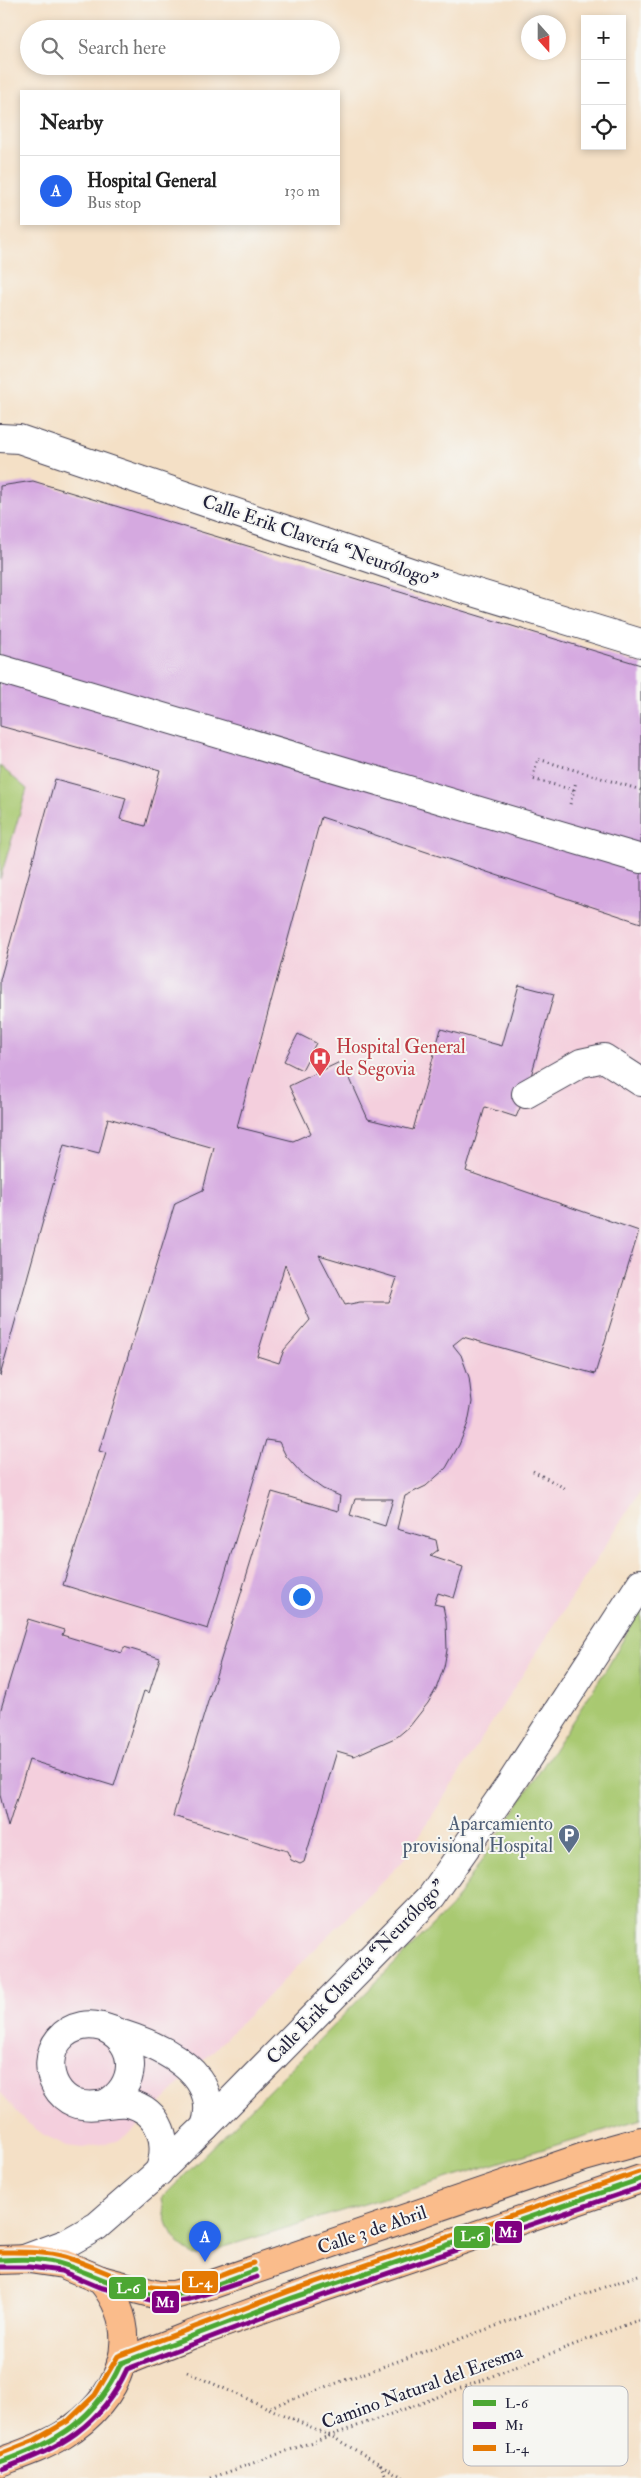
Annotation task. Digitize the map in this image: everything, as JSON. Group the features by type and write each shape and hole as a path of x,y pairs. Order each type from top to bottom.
{"highway":[{"name":"Calle 3 de Abril","path":"12,2259 51,2262 158,2295 174,2295 192,2291 641,2140"},
{"name":"Calle 3 de Abril","path":"132,2359 292,2298 641,2179"},
{"path":"0,2462 49,2443 78,2424 108,2392 132,2359 125,2350 125,2328 115,2299 89,2274"}],"street":[{"name":"Calle Erik Clavería “Neurólogo”","path":"0,438 19,439 434,580 641,643"},
{"path":"0,670 641,859"},
{"path":"526,1094 581,1063 604,1058 641,1082"},
{"name":"Calle Erik Clavería “Neurólogo”","path":"12,2259 67,2243 96,2226 159,2172 431,1897 511,1783 641,1583"},
{"path":"159,2172 164,2158 163,2143 153,2116 135,2105 121,2103 84,2106 64,2098 52,2080 50,2066 54,2048 66,2034 83,2026 106,2028 144,2041 168,2053 195,2074 205,2089 209,2105 205,2127"},
{"path":"105,2104 124,2089 129,2078 131,2066 124,2043 106,2028"},
{"name":"Calle Erik Clavería “Neurólogo”","path":"89,2274 81,2252 96,2226"}],"path":[{"path":"574,790 532,778 538,759 641,790"},
{"path":"560,835 576,781"},
{"path":"533,1471 568,1490"},
{"path":"270,2408 641,2274"},
{"name":"Camino Natural del Eresma","path":"465,2386 641,2320"},
{"path":"132,2359 218,2384 332,2436 404,2478"},
{"name":"Camino Natural del Eresma","path":"211,2478 332,2436 463,2387"},
{"path":"380,2464 387,2478"}],"shaded area":[{"name":"Hospital General de Segovia","path":"33,481 641,664 641,1490 403,1861 131,2133 117,2141 83,2148 67,2146 44,2135 25,2121 0,2092 0,486"}],"green space":[{"path":"0,766 27,789 0,879"},
{"path":"641,1608 641,2119 195,2256 187,2251 171,2232 165,2216 162,2198 452,1906 607,1668"}],"building":[{"path":"33,481 641,665 641,923 321,817 237,1127 293,1141 311,1133 289,1086 342,1061 368,1119 413,1130 441,1029 502,1046 519,985 554,994 526,1094 516,1117 485,1107 466,1171 639,1231 595,1374 463,1337 453,1345 461,1355 469,1377 472,1402 468,1423 459,1445 446,1468 426,1486 405,1496 397,1529 436,1540 438,1550 430,1556 463,1567 454,1598 438,1593 434,1604 443,1606 446,1621 447,1650 444,1667 436,1689 428,1703 410,1726 397,1737 354,1756 337,1751 304,1862 300,1864 291,1860 287,1851 173,1816 272,1492 338,1511 340,1496 323,1489 302,1474 286,1456 279,1442 266,1440 208,1629 63,1585 106,1453 99,1451 175,1203 203,1190 214,1148 108,1118 99,1154 64,1145 0,1376 0,980 55,779 126,798 120,819 145,826 160,770 0,726 0,486","holes":["319,1255 397,1278 389,1302 360,1302 345,1305","285,1265 310,1320 284,1350 279,1363 257,1356","355,1499 393,1499 385,1526 350,1515"]},
{"path":"298,1034 316,1043 302,1070 284,1061"},
{"path":"28,1619 64,1630 62,1635 122,1653 124,1647 160,1658 149,1693 144,1691 114,1786 29,1760 8,1827 0,1795 0,1712"}],"transit line":[{"name":"L-4","path":"0,2454 35,2440 68,2421 95,2395 118,2356 290,2291 639,2172"},
{"name":"L-6","path":"0,2462 57,2437 87,2414 100,2400 121,2363 292,2298 641,2179"},
{"name":"M1","path":"2,2469 42,2453 76,2433 105,2406 117,2389 127,2369 295,2305 641,2187"},
{"name":"L-4","path":"0,2252 32,2252 57,2255 78,2261 131,2282 158,2288 182,2287 253,2263"},
{"name":"L-6","path":"0,2260 49,2261 123,2287 159,2295 183,2294 196,2291 255,2270"},
{"name":"M1","path":"0,2267 29,2267 61,2271 99,2287 158,2302 175,2302 194,2298 257,2277"}],"place":[{"name":"Hospital General de Segovia","path":"320,1077"},
{"name":"Aparcamiento provisional Hospital","path":"569,1854"},
{"name":"Hospital General","path":"205,2262"}]}
